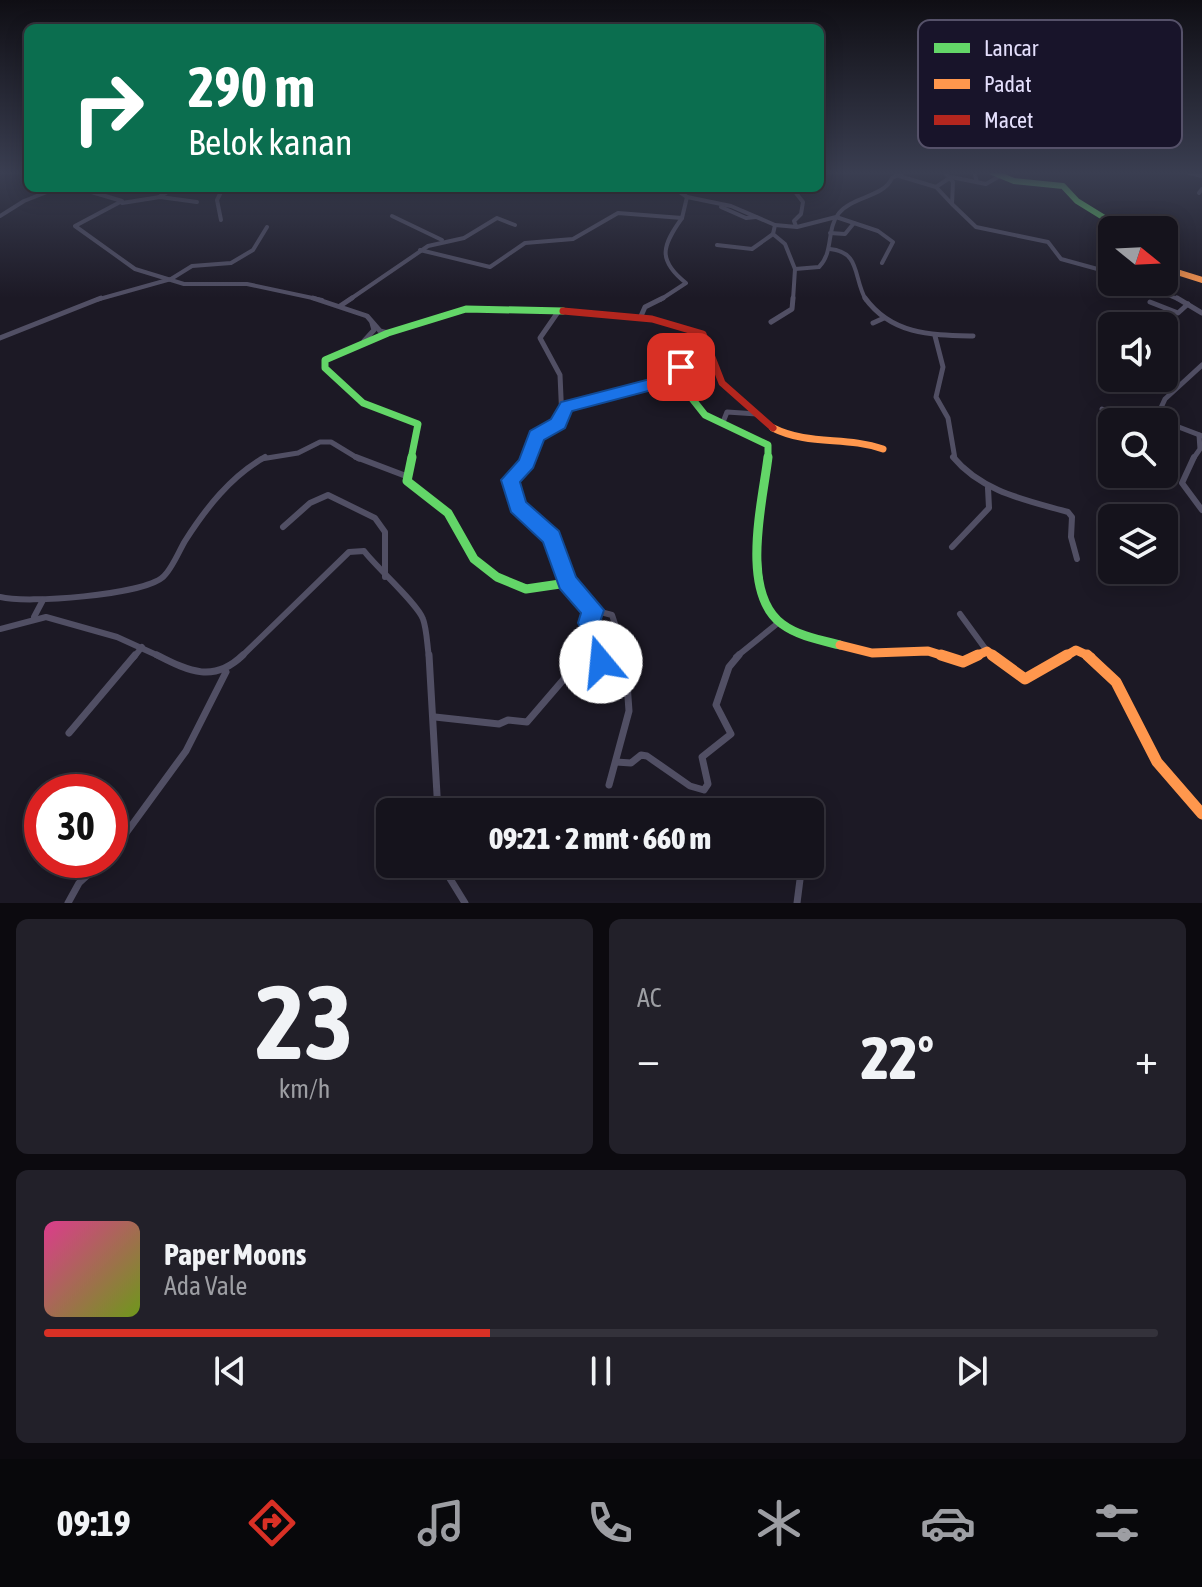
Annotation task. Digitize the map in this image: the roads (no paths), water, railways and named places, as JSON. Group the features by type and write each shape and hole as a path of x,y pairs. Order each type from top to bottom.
{"street":[{"path":"99,214 75,226 129,267 167,280 195,285 247,284 340,306 367,316 381,332 388,333"},
{"path":"220,214 221,220"},
{"path":"420,250 490,267 515,249 558,236 573,239 614,214"},
{"path":"631,214 682,218"},
{"path":"641,316 645,307 664,301 672,290 686,283 671,271 665,256 669,238 683,214"},
{"path":"738,214 749,219 757,217"},
{"path":"750,214 775,225 797,227 836,217 854,223 892,239 882,263"},
{"path":"797,227 794,221 801,214"},
{"path":"795,269 824,265 830,249 830,233 839,214"},
{"path":"963,214 976,227 1048,242 1061,259 1098,269"},
{"path":"392,216 443,240"},
{"path":"340,306 420,250 443,240 464,238 497,218 515,225"},
{"path":"830,233 845,234 854,223"},
{"path":"717,245 748,252 759,248 773,234 775,225"},
{"path":"0,338 108,295 167,280 192,266 226,264 239,259 253,250 267,227"},
{"path":"771,322 792,309 795,269 785,244 773,234"},
{"path":"830,249 840,249 854,261 859,270 860,289 884,318 901,328 935,336 973,336"},
{"path":"1178,272 1202,280"},
{"path":"1173,296 1202,313"},
{"path":"1150,302 1180,313 1188,304"},
{"path":"567,583 526,589 484,568 474,559 448,513 409,485 406,476 418,424 365,404 345,380 323,364 336,353 458,310 522,308 641,316 678,323 703,334 709,357 727,390 801,442 846,436 883,449"},
{"path":"558,312 540,338 560,375 559,423 536,436 527,463 509,484 522,512 552,537 567,583 593,610 608,611 616,617 632,681 632,698 609,785"},
{"path":"873,323 884,318"},
{"path":"364,342 374,330 372,322"},
{"path":"0,331 14,332"},
{"path":"935,336 943,358 936,397 948,418 952,455 968,475 987,487 1029,503 1068,512 1072,517 1071,537 1077,559"},
{"path":"671,379 675,368 709,357"},
{"path":"1162,408 1165,399 1202,365"},
{"path":"561,411 584,400 671,379 685,384 704,415 750,431 765,441 770,450 756,542 766,605 778,622 804,635 872,653 928,651 963,662 987,651"},
{"path":"723,422 724,414 729,412 757,414"},
{"path":"1178,426 1200,435 1200,449 1188,465 1182,483 1202,510"},
{"path":"0,597 43,600 136,588 162,578 202,514 247,467 268,455 298,453 320,442 331,442 363,461 406,476"},
{"path":"952,547 989,508 987,487"},
{"path":"283,527 310,503 328,495 375,514 384,526 387,547 385,578"},
{"path":"128,830 186,751 226,671 349,552 364,551 385,578 416,605 423,618 433,679 438,798"},
{"path":"34,618 43,600"},
{"path":"435,717 499,724 508,720 527,722 576,665 598,666 602,649 589,623 593,610"},
{"path":"960,614 987,651 1028,680 1076,650 1091,653 1107,668 1123,694 1154,758 1202,814"},
{"path":"0,629 34,618 59,620 142,647 179,667 211,674 226,671"},
{"path":"616,762 631,763 641,755 647,756 690,786 704,790 708,784 702,757 706,751 729,739 731,734 716,705 729,667 778,622"},
{"path":"69,733 142,647"},
{"path":"68,903 84,878"},
{"path":"450,878 465,903"},
{"path":"797,903 800,878"}]}
